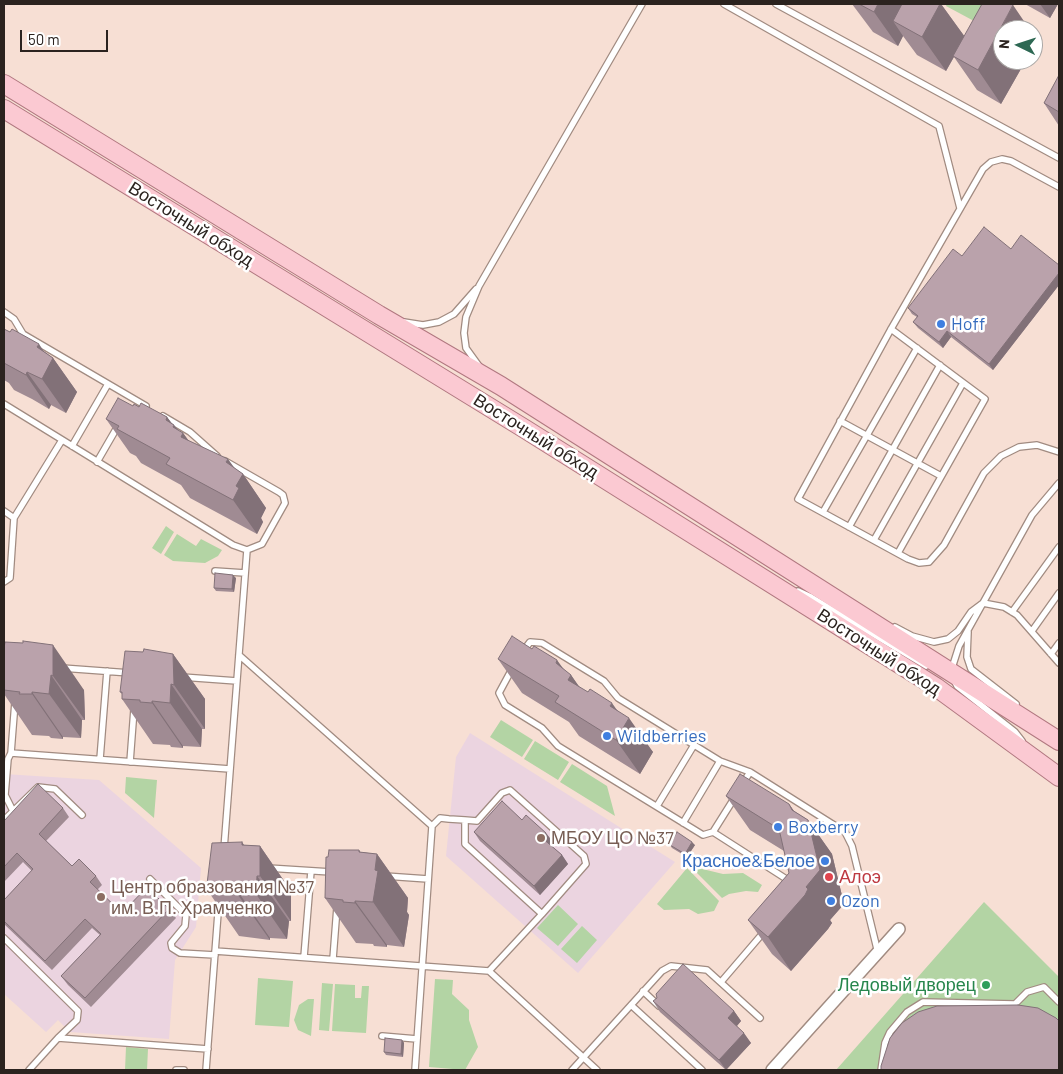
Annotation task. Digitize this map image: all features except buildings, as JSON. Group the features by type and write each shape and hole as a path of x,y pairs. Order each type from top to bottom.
{"main road":[{"name":"Восточный обход","path":"4,84 500,386 835,597 945,670 1059,739"},
{"name":"Восточный обход","path":"4,109 760,576 936,687 1059,777"}],"street":[{"path":"772,1070 899,929"}],"lane":[{"path":"500,386 477,363 466,348 464,333 466,317 479,286 642,4"},
{"path":"724,4 939,126 960,208"},
{"path":"776,4 1059,158"},
{"path":"1059,187 1012,161 1002,159 991,162 983,169 891,329 798,499 898,553 919,563 929,562 944,545 984,473 1001,456 1020,447 1037,445 1059,452"},
{"path":"379,314 404,323 423,325 439,322 454,314 479,286"},
{"path":"4,312 14,319 23,334 150,408"},
{"path":"891,329 985,399 898,553"},
{"path":"823,512 917,348"},
{"path":"849,527 940,365"},
{"path":"874,540 963,383"},
{"path":"72,446 108,384"},
{"path":"129,407 134,399"},
{"path":"4,404 233,545 247,550 262,544 283,508 283,495 215,454 190,432 158,413"},
{"path":"97,462 124,414"},
{"path":"840,421 941,476"},
{"path":"4,582 10,578 14,518 62,440"},
{"path":"945,670 1032,515 1059,484"},
{"path":"4,510 14,518"},
{"path":"1012,612 1059,547"},
{"path":"223,854 247,550"},
{"path":"215,570 245,573"},
{"path":"760,576 811,597 920,663 945,670 957,686 1015,732 1037,761"},
{"path":"1032,631 1059,593"},
{"path":"835,597 912,636 934,642 948,639 958,631 971,612 983,603 1004,607 1032,631 1059,663"},
{"path":"968,629 967,657 971,669 1059,739"},
{"path":"521,654 530,642 542,643 604,681 618,698 720,761 750,772 845,832 852,846 878,953"},
{"path":"1051,654 1059,643"},
{"path":"945,670 954,655"},
{"path":"239,656 432,826"},
{"path":"516,662 499,693 505,705 542,728 558,746 703,835 713,832 750,772"},
{"path":"54,668 137,674"},
{"path":"100,759 106,671"},
{"path":"172,676 237,681"},
{"path":"13,811 5,795 8,759 11,753 16,692"},
{"path":"130,762 135,703"},
{"path":"657,806 694,745"},
{"path":"11,753 230,769"},
{"path":"683,822 720,761"},
{"path":"4,820 35,788 42,787 54,789 82,815"},
{"path":"415,1070 432,826 440,818 477,821 502,793 510,790 586,859 584,868 489,971"},
{"path":"464,820 465,844 542,914"},
{"path":"713,832 788,878 793,890"},
{"path":"257,867 339,873"},
{"path":"304,957 311,871"},
{"path":"378,876 428,879"},
{"path":"150,879 186,915 185,926 171,943 172,948 180,953 304,957 489,971 597,1070"},
{"path":"206,1070 220,893"},
{"path":"333,960 337,902"},
{"path":"721,982 767,929"},
{"path":"4,938 78,1011 77,1020 29,1070"},
{"path":"572,1070 662,971 671,966 702,968 721,982 760,1018"},
{"path":"880,1070 885,1043 890,1032 906,1012 922,1002 1015,1004 1028,992 1044,987 1059,1002"},
{"path":"644,991 660,1007"},
{"path":"631,1005 702,1070"},
{"path":"382,1036 417,1039"},
{"path":"58,1038 208,1049"},
{"path":"176,1070 184,1070"}],"shaded area":[{"name":"МБОУ ЦО №37","path":"470,733 675,862 578,973 446,856 456,757"},
{"name":"Центр образования №37 им. В.П. Храмченко","path":"4,774 99,780 201,868 196,927 175,960 169,1039 70,1032 58,1020 46,1032 4,994"}],"green space":[{"path":"947,4 1000,4 987,28 946,6"},
{"path":"166,526 174,532 161,554 152,548"},
{"path":"177,534 196,546 201,539 222,550 218,556 205,563 173,561 164,555"},
{"path":"501,720 533,740 522,757 490,737"},
{"path":"535,741 569,762 558,780 524,759"},
{"path":"572,764 607,786 615,816 560,782"},
{"path":"126,777 157,780 154,818 125,793"},
{"path":"690,866 723,874 743,873 762,885 758,892 746,891 729,894 722,898"},
{"path":"687,868 719,901 714,911 698,914 689,909 664,910 657,904"},
{"name":"Ледовый дворец","path":"984,902 1059,977 1059,1070 836,1070"},
{"path":"558,905 578,924 558,946 537,928"},
{"path":"582,926 597,940 577,963 561,949"},
{"path":"258,978 293,981 289,1027 255,1025"},
{"path":"435,979 453,980 452,994 469,1010 469,1020 478,1047 465,1070 429,1067"},
{"path":"322,983 333,984 329,1031 319,1030"},
{"path":"335,984 355,985 355,998 361,998 362,986 369,986 366,1033 332,1031"},
{"path":"308,999 314,999 311,1036 298,1030 294,1020 299,1005"},
{"path":"126,1047 148,1049 147,1070 125,1070"}],"place":[{"name":"Hoff","path":"941,324"},
{"name":"Wildberries","path":"607,736"},
{"name":"Boxberry","path":"778,827"},
{"name":"МБОУ ЦО №37","path":"541,838"},
{"name":"Красное&Белое","path":"825,861"},
{"name":"Алоэ","path":"829,877"},
{"name":"Центр образования №37 им. В.П. Храмченко","path":"101,897"},
{"name":"Ozon","path":"831,901"},
{"name":"Ледовый дворец","path":"986,985"}]}
